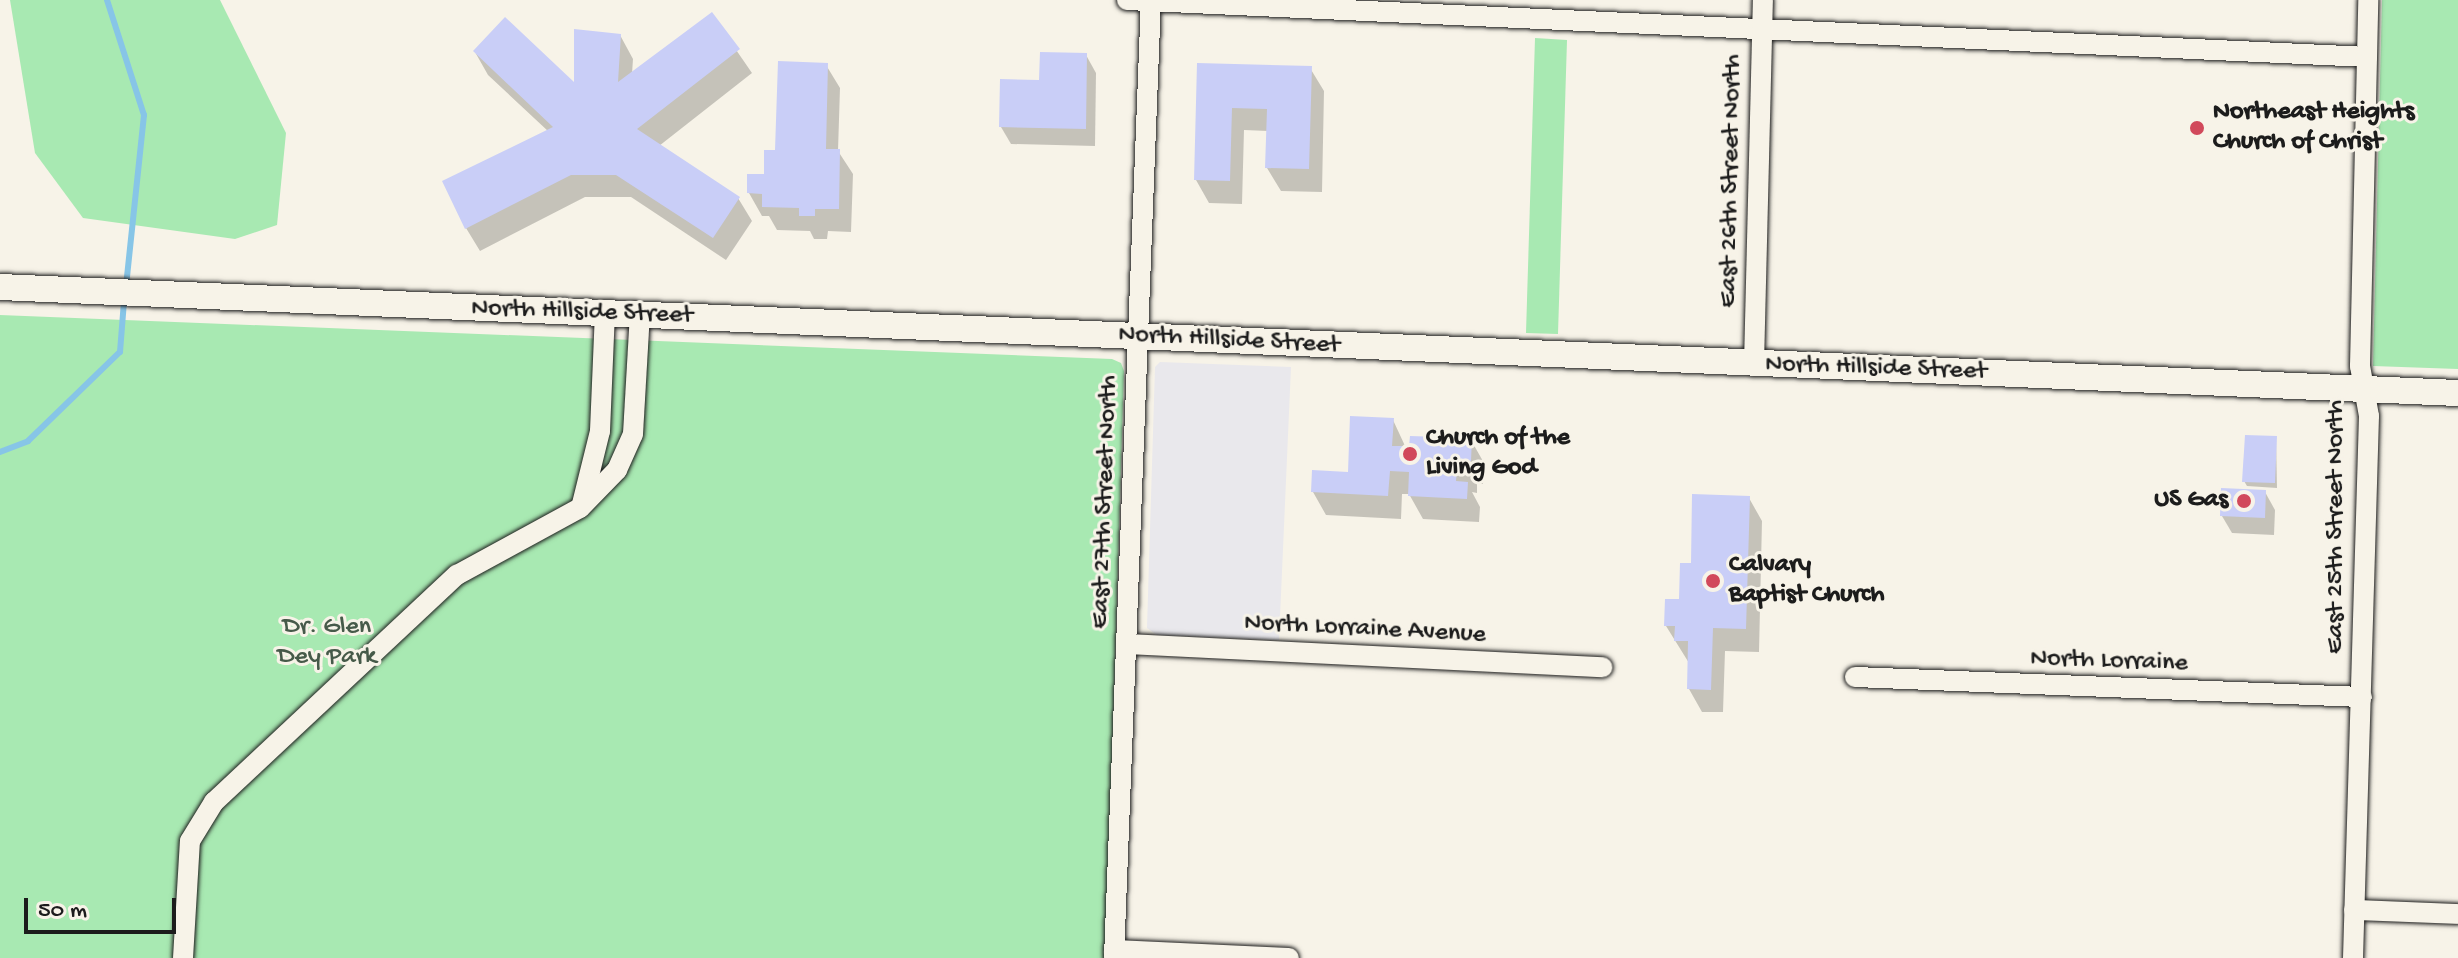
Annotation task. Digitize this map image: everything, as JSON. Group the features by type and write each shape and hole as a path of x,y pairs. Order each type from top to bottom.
{"main road":[{"name":"North Hillside Street","path":"0,287 2458,393"}],"street":[{"path":"1127,0 2367,57"},
{"name":"East 26th Street North","path":"1754,364 1763,0"},
{"name":"East 25th Street North","path":"2353,958 2369,416 2360,366 2368,0"},
{"name":"East 27th Street North","path":"1114,954 1151,1"},
{"path":"580,508 600,431 605,313"},
{"path":"183,958 190,841 214,802 457,575 580,508 617,470 633,434 640,314"},
{"name":"North Lorraine Avenue","path":"1127,644 1602,667"},
{"name":"North Lorraine","path":"1855,677 2362,697"},
{"path":"2354,910 2458,914"},
{"path":"1114,954 1289,958"}],"shaded area":[{"path":"1160,362 1291,367 1279,640 1157,635 1147,628 1155,367"}],"green space":[{"path":"10,0 220,0 286,133 277,225 235,239 83,218 35,153"},
{"path":"2382,0 2458,0 2458,369 2373,366"},
{"path":"1535,38 1567,40 1558,334 1526,333"},
{"name":"Dr. Glen Dey Park","path":"0,315 1112,359 1121,363 1124,371 1106,958 0,958"}],"building":[{"path":"712,12 740,49 637,129 740,197 713,238 616,175 571,175 465,229 442,181 553,127 473,51 505,17 574,82 574,29 621,34 618,82"},
{"path":"1040,52 1087,53 1086,129 999,127 1000,79 1039,80"},
{"path":"778,61 828,63 826,149 840,149 839,209 815,209 815,216 799,216 799,208 762,207 762,194 747,193 747,174 764,174 764,150 775,150"},
{"path":"1197,63 1312,66 1309,169 1265,168 1267,109 1232,108 1230,181 1194,180"},
{"name":"Church of the Living God","path":"1350,416 1394,418 1392,446 1409,446 1410,436 1472,438 1471,461 1465,461 1465,470 1457,470 1456,481 1468,482 1467,499 1408,496 1409,472 1390,471 1388,496 1311,492 1312,470 1348,472"},
{"path":"2245,435 2277,436 2275,483 2242,482"},
{"path":"2221,488 2266,490 2265,518 2220,516"},
{"name":"Calvary Baptist Church","path":"1692,494 1750,496 1746,629 1713,628 1711,690 1687,689 1688,641 1674,641 1675,626 1664,626 1665,599 1679,599 1680,563 1691,563"}],"waterway":[{"path":"107,0 144,115 126,285"},
{"path":"0,452 28,441 120,352 124,301"}],"place":[{"name":"Northeast Heights Church of Christ","path":"2197,128"},
{"name":"Church of the Living God","path":"1410,454"},
{"name":"US Gas","path":"2244,501"},
{"name":"Calvary Baptist Church","path":"1713,581"}]}
